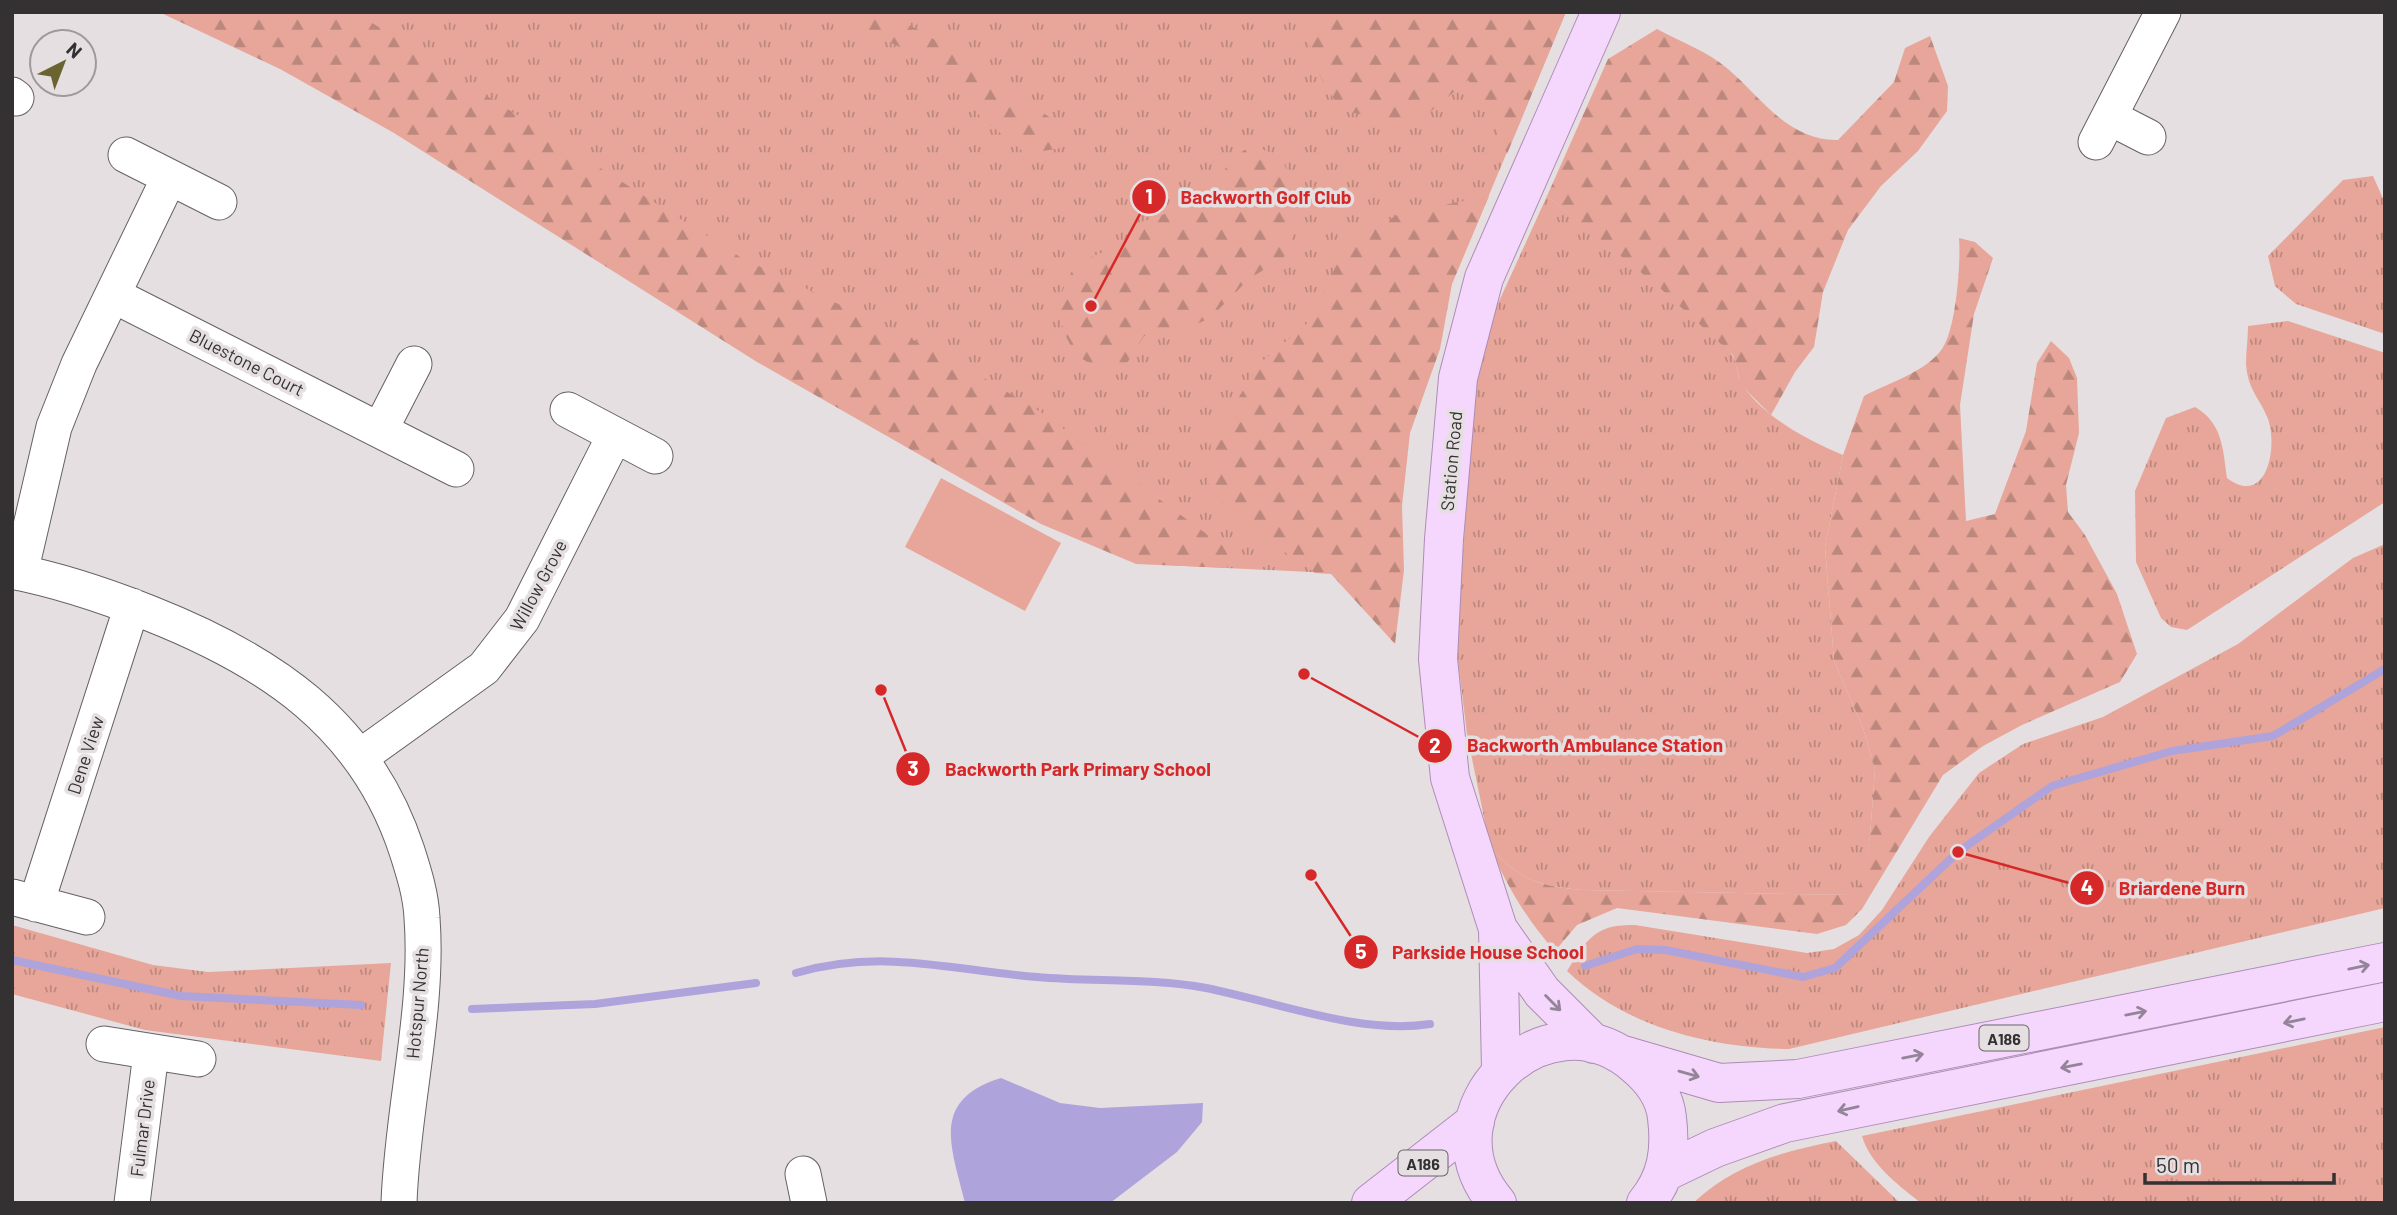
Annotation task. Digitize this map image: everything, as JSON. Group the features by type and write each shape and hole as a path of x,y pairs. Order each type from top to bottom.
{"main road":[{"name":"Station Road","path":"1498,929 1450,778 1438,659 1444,539 1458,378 1484,278 1601,12"},
{"path":"1498,929 1542,992 1609,1050"},
{"path":"1498,929 1502,1069"},
{"name":"A186","path":"1497,1203 1477,1167 1473,1143 1475,1122 1489,1087 1502,1069 1526,1052 1555,1043 1609,1050 1719,1083 1798,1079 2385,962"},
{"name":"A186","path":"1652,1195 1714,1148 1785,1123 2385,1002"},
{"name":"A186","path":"1609,1050 1646,1074 1658,1091 1667,1112 1669,1134 1652,1195"},
{"name":"A186","path":"1371,1203 1475,1122"}],"street":[{"path":"2148,137 2102,129 2163,12"},
{"path":"126,155 219,202"},
{"path":"16,572 54,427 79,364 169,177"},
{"name":"Bluestone Court","path":"113,295 456,469"},
{"path":"380,430 414,364"},
{"path":"568,410 656,456"},
{"name":"Willow Grove","path":"360,757 484,668 505,645 522,619 615,435"},
{"name":"Hotspur North","path":"16,572 132,606 196,631 266,670 300,693 333,724 360,757 395,820 412,867 422,916 423,974 399,1203"},
{"name":"Dene View","path":"87,917 24,900 132,606"},
{"path":"104,1044 198,1059"},
{"name":"Fulmar Drive","path":"132,1203 151,1053"}],"green space":[{"path":"159,12 355,12 740,257 955,360 1042,413 1231,552 1227,568 1136,564 1041,524 757,362 394,133 280,69"},
{"path":"264,12 1566,12 1330,573 1165,565"},
{"path":"826,12 885,12 926,34 1061,125 1060,148 1026,154 982,118 931,62"},
{"path":"1312,12 1566,12 1507,154 1493,122 1468,80 1416,124 1342,111 1315,65 1310,40"},
{"path":"1657,29 1720,63 1790,126 1820,138 1838,140 1894,82 1905,48 1930,36 1948,86 1947,111 1918,151 1881,186 1848,230 1823,292 1814,347 1795,372 1771,415 1741,385 1733,355 1660,288 1547,196 1608,59"},
{"path":"1251,146 1268,151 1284,164 1293,202 1290,253 1249,279 1211,317 1178,334 1144,336 1124,368 1103,368 1086,362 1068,341 1059,307 1063,290 1076,263 1123,244 1141,222 1197,203 1216,188 1230,159"},
{"path":"2373,176 2385,203 2385,334 2296,304 2275,286 2268,256 2343,180"},
{"path":"1489,196 1452,284 1440,349 1410,433 1402,506 1404,570 1395,644 1331,574 1315,573 1235,518 1208,483 1211,443 1259,364 1309,322 1343,251 1398,214"},
{"path":"1547,196 1641,271 1709,331 1730,352 1741,382 1764,409 1802,435 1843,455 1825,547 1834,661 1863,728 1875,769 1870,837 1862,884 1850,895 1567,888 1541,883 1521,874 1490,847 1467,734 1456,645 1469,470 1479,358 1496,308"},
{"path":"1959,238 1975,242 1993,258 1974,314 1960,405 1966,521 1995,514 2026,431 2037,363 2051,341 2069,358 2077,378 2079,433 2066,485 2068,512 2085,535 2117,594 2137,654 2120,682 2022,725 1983,746 1943,775 1862,909 1846,925 1817,934 1617,908 1577,925 1555,951 1518,902 1490,847 1511,867 1531,879 1553,886 1582,890 1849,895 1861,884 1870,837 1875,769 1863,728 1834,661 1825,547 1843,455 1864,396 1926,364 1942,349 1947,340 1956,295"},
{"path":"2288,321 2385,353 2385,502 2187,630 2171,627 2161,618 2136,562 2135,491 2166,418 2195,407 2204,413 2216,429 2227,478 2241,485 2252,485 2260,480 2270,458 2271,431 2247,373 2248,326"},
{"path":"941,478 1061,543 1025,611 905,547"},
{"path":"2385,544 2385,908 1789,1049 1729,1044 1670,1031 1615,1007 1567,971 1580,950 1594,936 1610,927 1621,925 1807,953 1834,949 1859,935 1882,910 1929,837 1979,773 2023,744 2103,717 2238,644 2353,558"},
{"path":"12,925 153,965 208,972 391,963 381,1061 145,1030 12,994"},
{"path":"2385,1027 2385,1203 1921,1203 1878,1165 1862,1136"},
{"path":"1836,1141 1900,1203 1693,1203 1725,1178 1742,1169 1778,1155"}],"shaded area":[{"path":"1001,1078 1060,1103 1100,1108 1203,1103 1202,1122 1177,1152 1110,1203 965,1203 952,1144 951,1127 955,1112 963,1099 978,1087"}],"waterway":[{"path":"1585,966 1637,949 1665,950 1803,977 1835,968 1958,852 2052,786 2172,751 2273,736 2385,669"},
{"path":"12,960 181,996 361,1005"},
{"path":"796,973 858,962 917,963 1037,977 1185,985 1347,1021 1375,1025 1430,1024"},
{"path":"472,1009 595,1004 756,983"}],"place":[{"name":"Backworth Golf Club","path":"1091,306"},
{"name":"Backworth Ambulance Station","path":"1304,674"},
{"name":"Backworth Park Primary School","path":"881,690"},
{"name":"Briardene Burn","path":"1958,852"},
{"name":"Parkside House School","path":"1311,875"}]}
